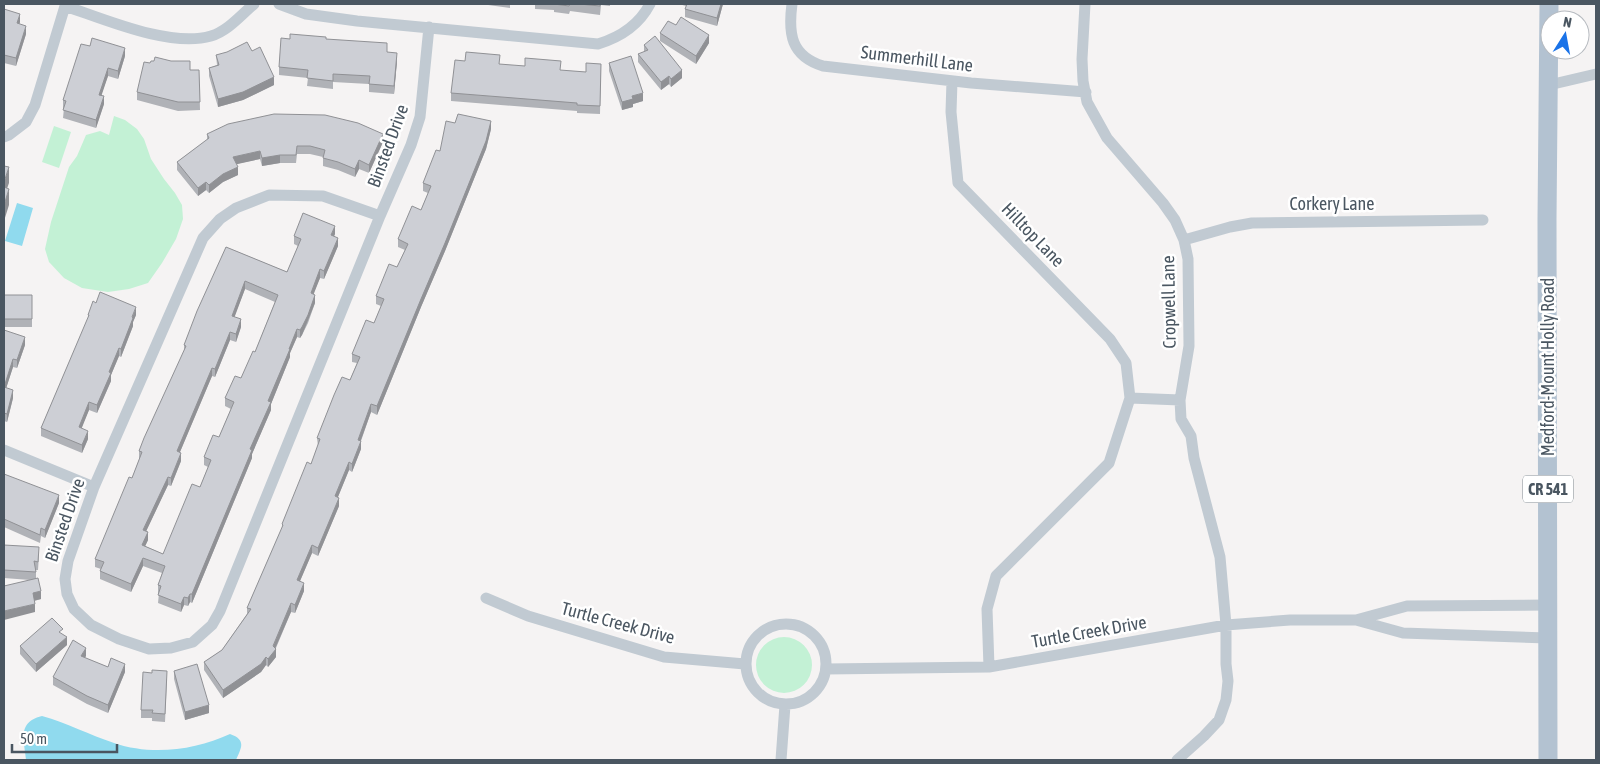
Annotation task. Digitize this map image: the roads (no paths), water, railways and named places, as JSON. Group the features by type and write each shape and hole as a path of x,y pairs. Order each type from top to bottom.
{"main road":[{"name":"Medford-Mount Holly Road","path":"1548,760 1547,212 1549,4"}],"street":[{"path":"4,137 26,122 35,105 63,4 162,37 186,40 212,36 226,29 254,4"},
{"path":"279,4 306,14 357,21 598,44 616,38 631,28 644,15 650,4"},
{"name":"Summerhill Lane","path":"792,4 790,31 793,41 805,58 823,66 952,81 1086,92"},
{"name":"Cropwell Lane","path":"1085,4 1082,59 1087,102 1107,138 1163,203 1175,220 1184,240 1189,280 1189,346 1180,400 1181,419 1191,436 1194,458 1217,542 1223,574 1228,681 1223,710 1219,720 1177,760"},
{"name":"Binsted Drive","path":"380,216 322,196 269,195 236,208 220,219 203,238 94,487 68,561 65,579 67,594 74,609 91,625 119,640 149,649 170,648 193,642 212,625 220,610 380,216 411,145 420,117 429,28"},
{"path":"1549,85 1596,74"},
{"name":"Hilltop Lane","path":"952,81 951,112 958,183 1110,339 1126,363 1130,398 1109,464 996,576 987,609 989,667"},
{"name":"Corkery Lane","path":"1184,240 1252,223 1483,220"},
{"path":"1130,398 1180,400"},
{"path":"4,450 94,487"},
{"name":"Turtle Creek Drive","path":"486,598 528,616 664,657 745,664"},
{"name":"Turtle Creek Drive","path":"826,669 989,667 1226,625 1290,620 1356,620 1407,606 1548,606"},
{"name":"Turtle Creek Drive","path":"1356,620 1403,633 1548,638"},
{"path":"784,624 802,627 816,637 824,652 826,669 822,684 812,695 800,702 785,705 765,699 750,684 745,664 748,649 756,636 769,627 784,624"},
{"path":"781,760 785,705"}],"water":[{"path":"17,203 33,208 22,246 5,241"},
{"path":"42,716 128,747 158,750 173,749 202,744 230,734 239,739 241,748 236,760 26,760 25,727 34,719"}]}
